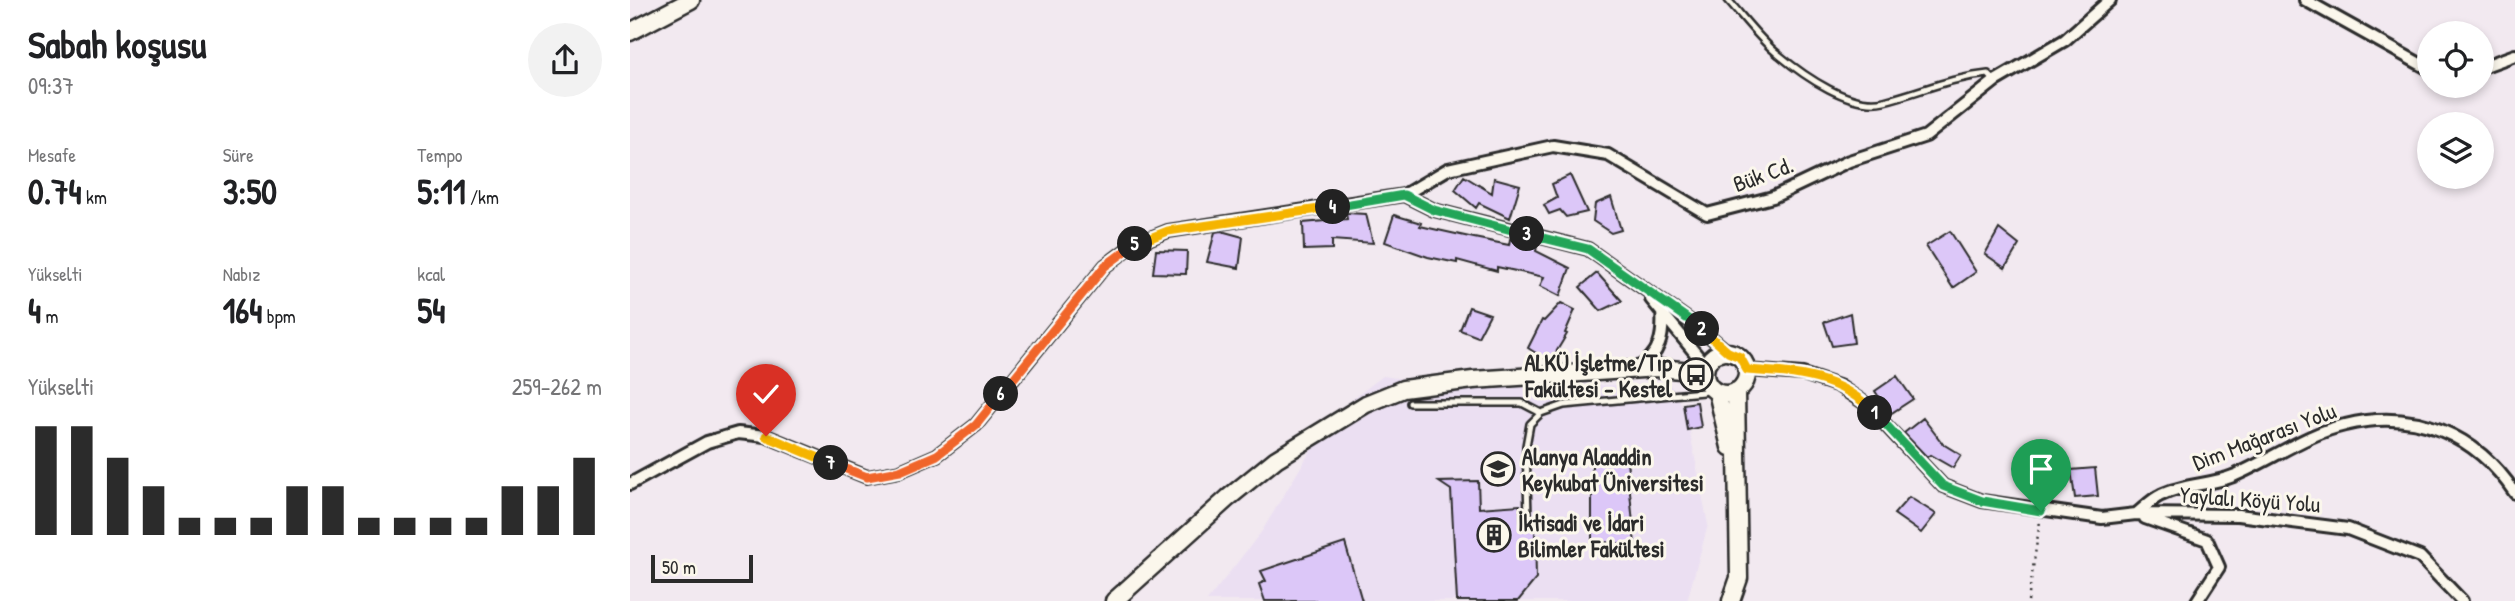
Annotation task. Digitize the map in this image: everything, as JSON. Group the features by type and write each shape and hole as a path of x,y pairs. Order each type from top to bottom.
{"street":[{"path":"630,32 691,0"},
{"name":"Bük Cd.","path":"1404,195 1448,169 1553,146 1608,155 1707,214 1773,197 1849,161 1926,136 1995,81 2065,40 2109,0"},
{"path":"2305,0 2417,62"},
{"path":"2494,63 2515,55"},
{"path":"630,484 707,442 738,433 766,436 867,477 900,471 937,455 976,425 1105,266 1133,245 1168,231 1404,195 1434,210 1588,249 1700,328 1728,352 1740,357 1747,370 1745,382 1736,391 1740,578 1731,601"},
{"path":"1640,286 1662,311 1709,380 1736,474"},
{"path":"1636,369 1650,360 1660,346 1664,332 1662,311"},
{"path":"1709,380 1714,355 1728,352"},
{"path":"1114,601 1228,498 1276,459 1366,404 1403,389 1473,380 1636,369 1681,369 1736,391"},
{"name":"Yaylalı Köyü Yolu","path":"1747,370 1802,374 1839,386 1866,404 1943,486 1982,501 2102,518 2136,514 2238,515 2348,528 2420,557 2462,601"},
{"name":"Dim Mağarası Yolu","path":"2136,514 2161,495 2232,476 2297,444 2344,425 2403,419 2445,431 2486,457 2515,494"},
{"path":"2136,514 2207,540 2219,567 2197,601"}],"lane":[{"path":"1728,0 1777,54 1839,94 1864,101 1881,102 1962,76 1988,74 1995,81"},
{"path":"1528,516 1527,446 1530,424 1541,413 1564,405 1703,392 1709,380"},
{"path":"1410,403 1522,403 1541,413"}],"path":[{"path":"2028,601 2041,511"}],"shaded area":[{"name":"Alanya Alaaddin Keykubat Üniversitesi","path":"1383,376 1452,386 1670,385 1686,412 1708,525 1687,601 1207,601 1262,531 1333,414"}],"building":[{"path":"1570,175 1587,212 1566,217 1560,210 1549,214 1544,205 1557,198 1552,184"},
{"path":"1464,176 1492,193 1494,178 1520,185 1510,218 1479,203 1476,208 1455,190"},
{"path":"1611,197 1621,230 1611,233 1593,221 1595,204"},
{"path":"1346,213 1366,214 1373,243 1332,240 1332,249 1304,250 1303,223 1347,219"},
{"path":"1394,215 1421,223 1420,226 1474,238 1509,245 1510,239 1537,246 1536,251 1570,268 1560,296 1540,286 1544,277 1428,257 1385,242"},
{"path":"1999,229 2019,245 2005,268 1985,254"},
{"path":"1950,231 1976,272 1953,288 1926,246"},
{"path":"1215,232 1243,237 1239,268 1207,262"},
{"path":"1156,250 1187,251 1186,274 1153,273"},
{"path":"1597,273 1622,301 1601,311 1580,287"},
{"path":"1561,303 1575,310 1565,333 1567,334 1550,362 1528,348 1542,320"},
{"path":"1469,307 1490,314 1478,337 1460,330"},
{"path":"1850,313 1854,343 1832,346 1824,322"},
{"path":"1897,376 1913,399 1890,414 1875,391"},
{"path":"1697,402 1701,427 1687,430 1683,404"},
{"path":"1923,418 1943,444 1961,455 1953,468 1930,455 1927,457 1904,433"},
{"path":"1627,460 1635,545 1592,541 1592,463"},
{"path":"2095,468 2098,496 2075,498 2071,470"},
{"name":"İktisadi ve İdari Bilimler Fakültesi","path":"1478,481 1479,508 1520,505 1521,528 1535,527 1536,579 1518,601 1457,601 1451,490 1439,482"},
{"path":"1909,497 1936,514 1921,533 1894,514"},
{"path":"1345,543 1362,601 1265,601 1259,584 1266,581 1261,571"}],"place":[{"name":"ALKÜ İşletme/Tıp Fakültesi - Kestel","path":"1696,375"},
{"name":"Alanya Alaaddin Keykubat Üniversitesi","path":"1498,469"},
{"name":"İktisadi ve İdari Bilimler Fakültesi","path":"1494,535"}],"route":[{"path":"766,436 867,477 900,471 937,455 976,425 1105,266 1133,245 1168,231 1404,195 1434,210 1588,249 1700,328 1728,352 1740,357 1747,370 1802,374 1839,386 1866,404 1943,486 1982,501 2041,511"}]}
